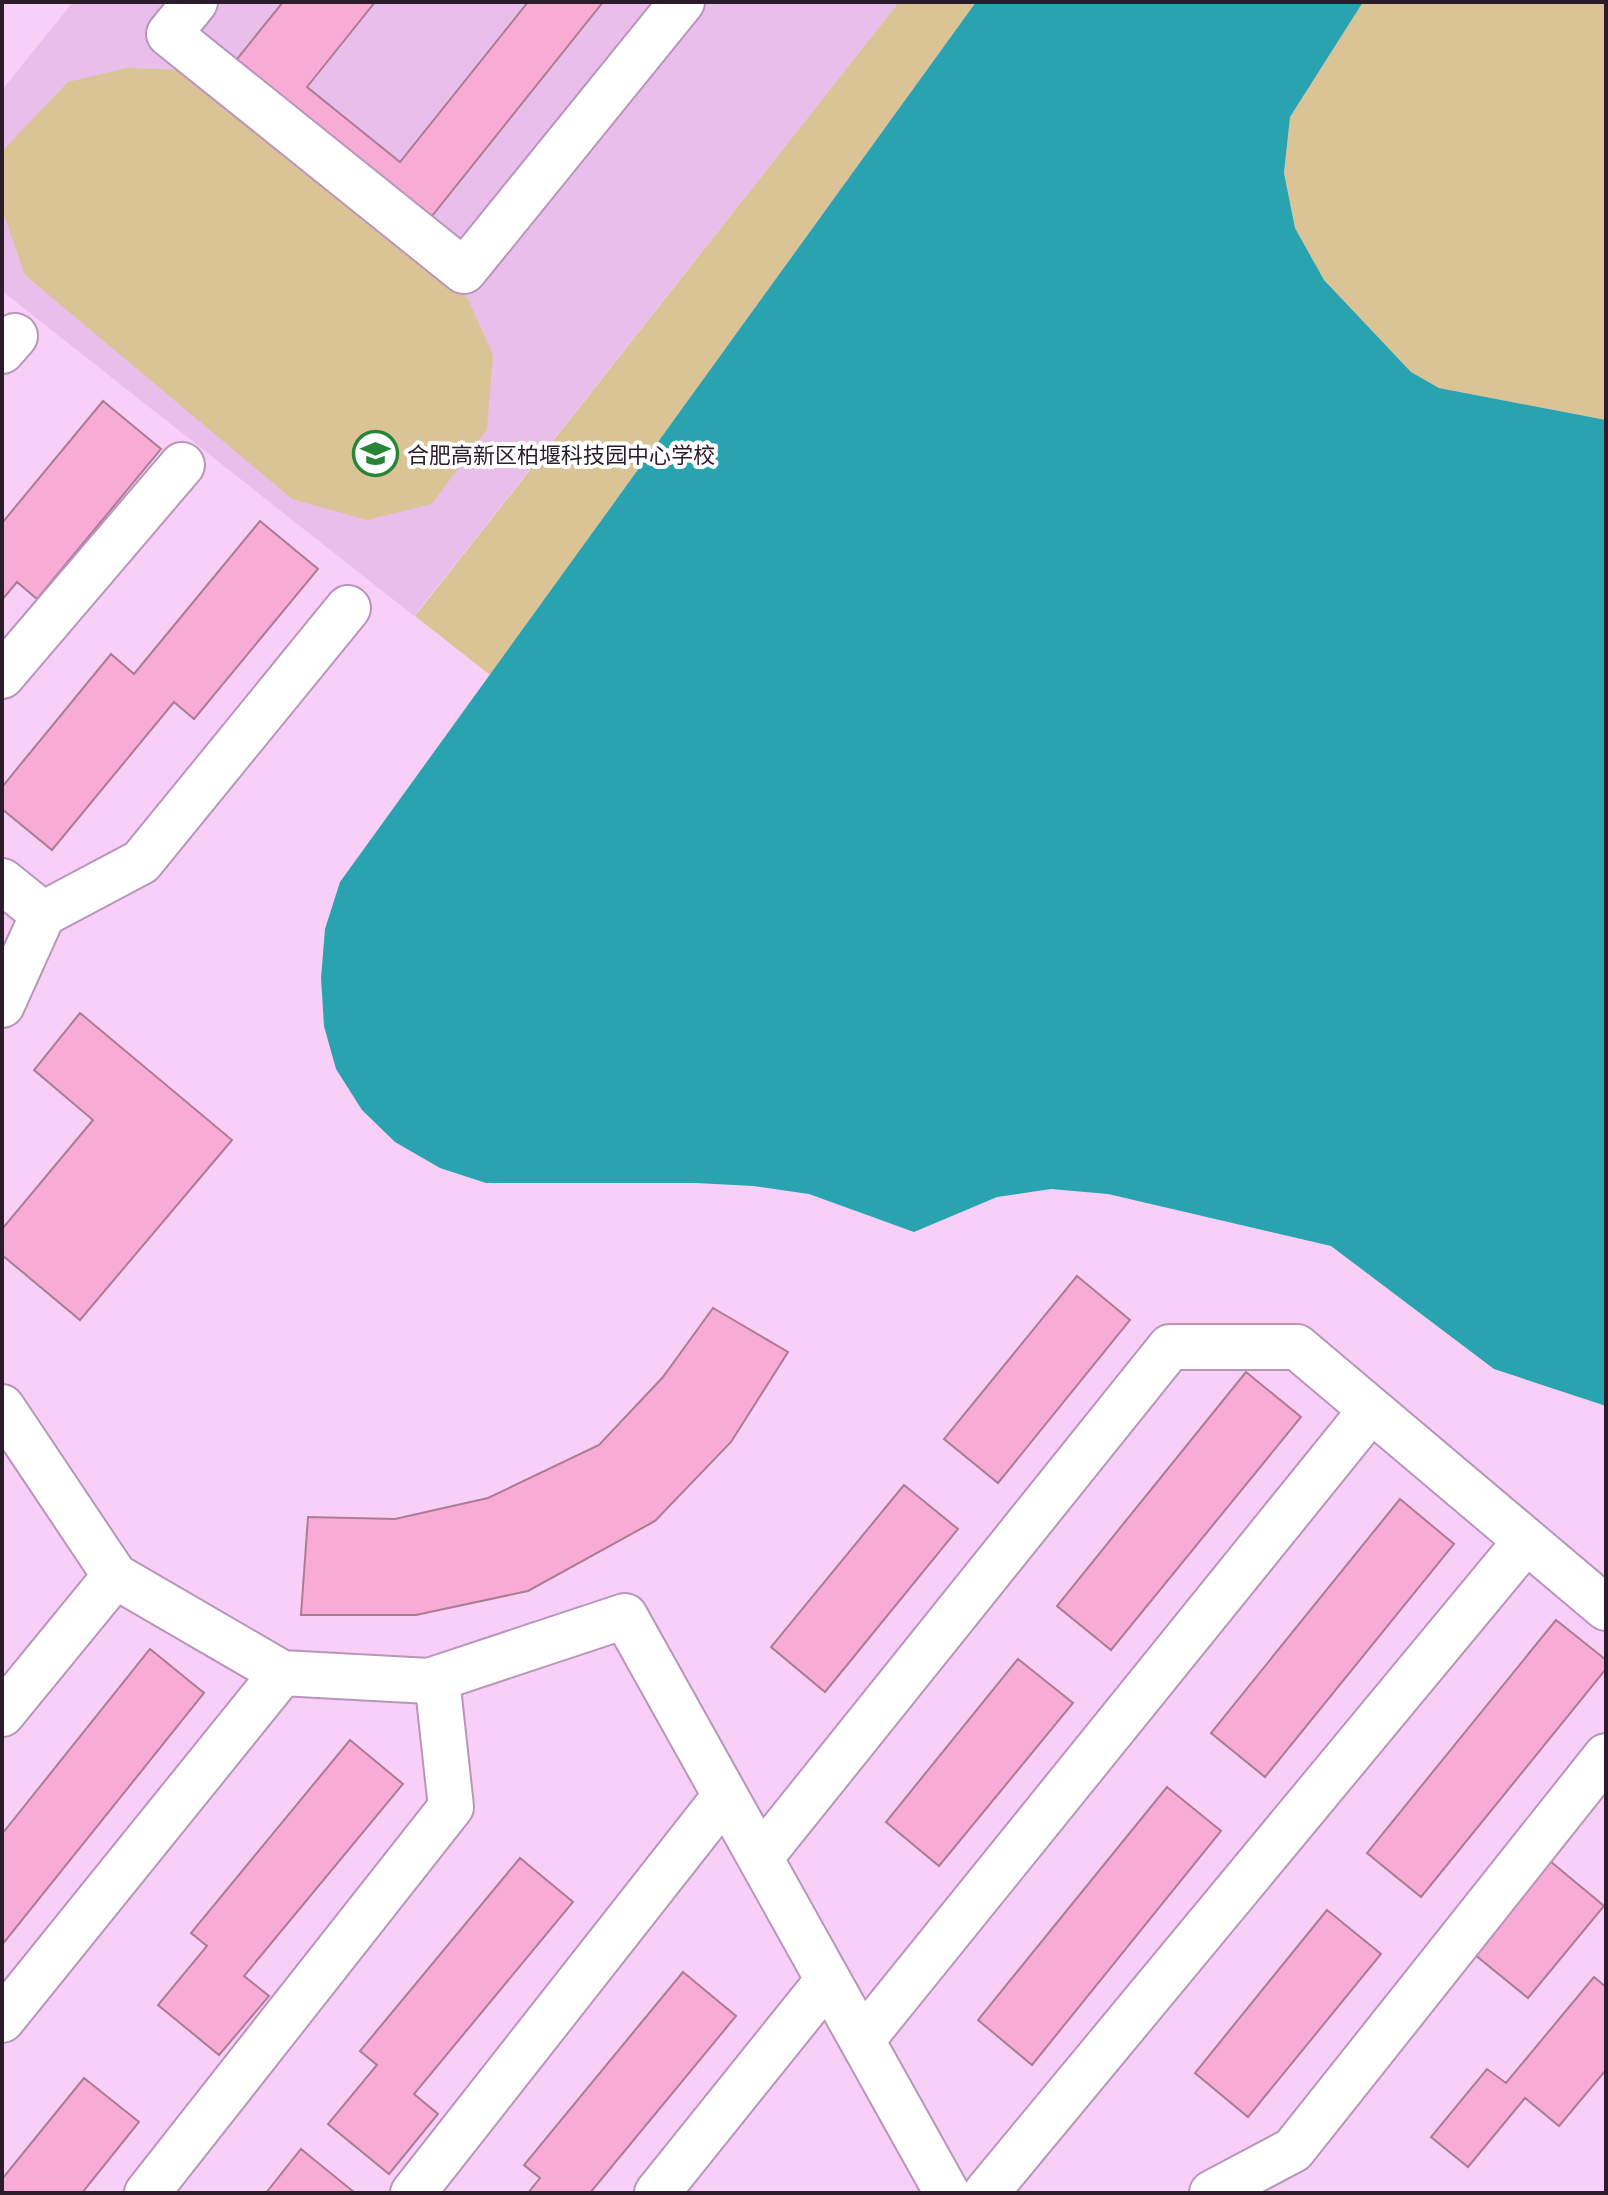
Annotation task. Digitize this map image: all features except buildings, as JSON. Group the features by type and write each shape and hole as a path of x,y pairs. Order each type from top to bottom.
{"street":[{"path":"195,2 169,34 464,271 682,2"},
{"path":"2,676 182,465"},
{"path":"2,1005 43,914 141,862 348,608"},
{"path":"2,881 43,914"},
{"path":"760,1858 1170,1347 1297,1347 1606,1608"},
{"path":"2,1407 115,1576 282,1673 429,1681 625,1616 947,2193"},
{"path":"862,2040 1371,1410"},
{"path":"986,2193 1526,1541"},
{"path":"2,1714 115,1576"},
{"path":"2,2020 282,1673"},
{"path":"147,2193 451,1807 437,1679"},
{"path":"1212,2193 1293,2150 1606,1756"},
{"path":"413,2193 725,1796"},
{"path":"657,2193 828,1980"}],"shaded area":[{"name":"合肥高新区柏堰科技园中心学校","path":"73,2 899,2 414,616 2,291 2,90"},
{"path":"899,2 976,2 490,675 415,616"},
{"path":"976,2 1363,2 1290,117 1284,173 1295,228 1324,280 1411,372 1439,388 1606,420 1606,1406 1494,1369 1331,1246 1108,1194 1051,1189 997,1197 914,1232 809,1194 753,1186 486,1183 440,1168 395,1142 362,1110 336,1069 324,1026 321,978 325,929 340,882"},
{"path":"1363,2 1606,2 1606,420 1439,388 1411,372 1324,280 1295,228 1284,173 1290,117"},
{"path":"127,68 184,70 468,299 493,355 487,429 432,504 367,520 292,499 25,275 2,210 2,151 68,82"}],"place":[{"name":"合肥高新区柏堰科技园中心学校","path":"376,454"}]}
